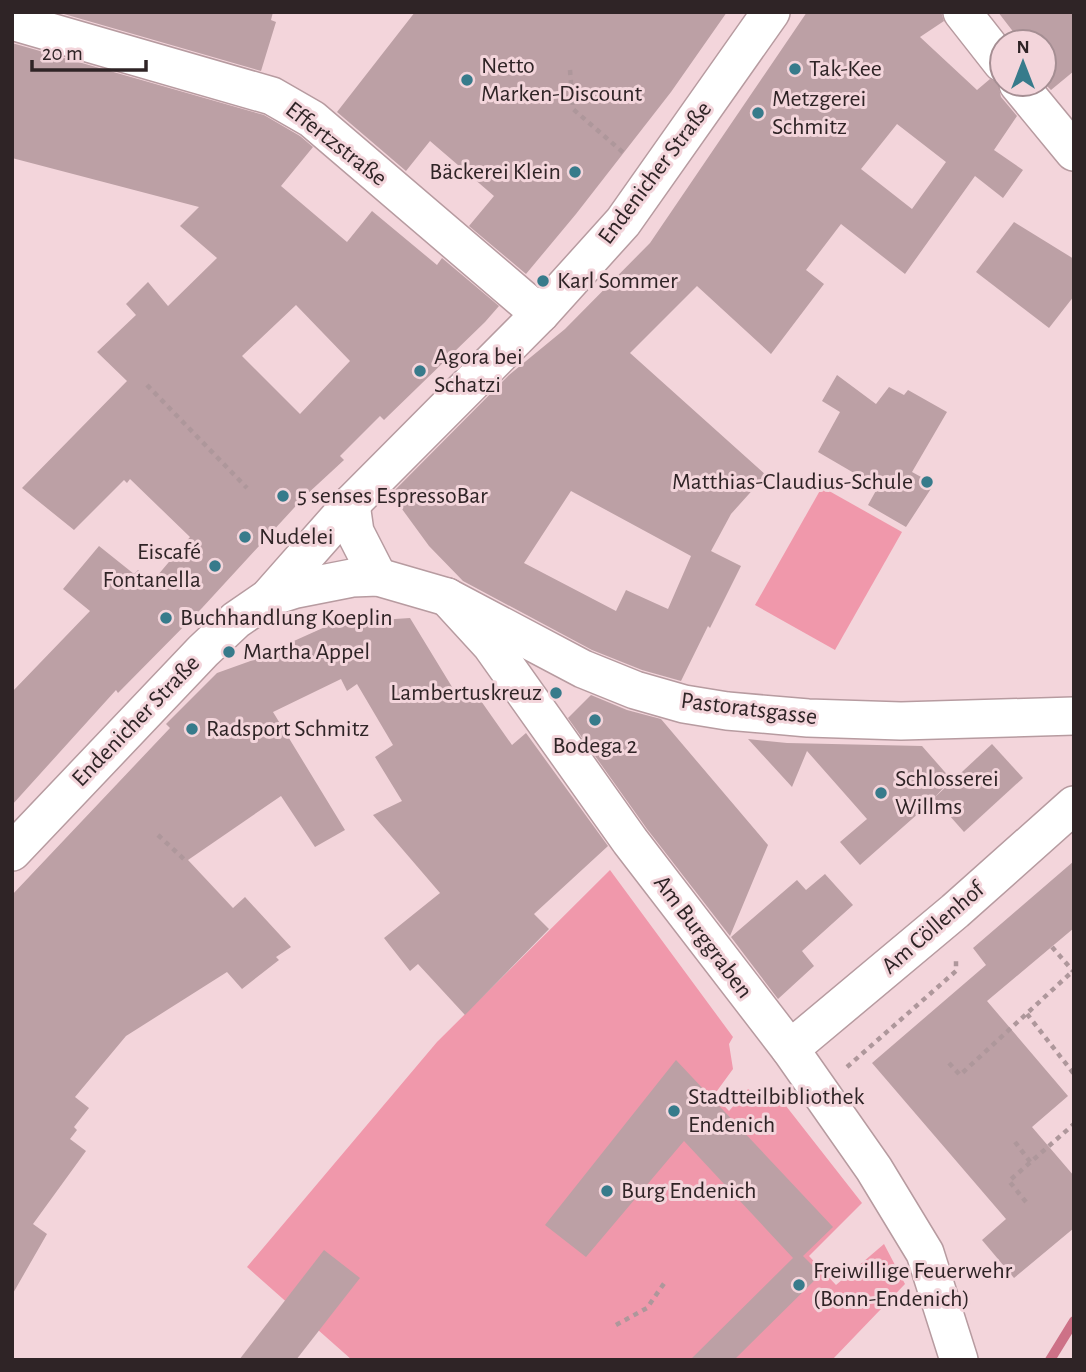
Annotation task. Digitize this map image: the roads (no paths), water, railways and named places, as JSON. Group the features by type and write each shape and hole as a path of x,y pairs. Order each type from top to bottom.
{"street":[{"name":"Endenicher Straße","path":"12,852 203,651 236,620 268,598 351,504 540,314 623,222 771,12"},
{"path":"962,12 988,46"},
{"name":"Effertzstraße","path":"12,21 272,96 312,119 540,314"},
{"path":"1030,98 1074,152"},
{"path":"351,504 355,532 378,577 447,597"},
{"name":"Endenicher Straße","path":"268,598 296,589 378,577"},
{"name":"Pastoratsgasse","path":"447,597 583,669 635,690 684,704 807,718 901,721 1074,716"},
{"name":"Am Burggraben","path":"447,597 491,645 630,841 790,1049 874,1169 925,1253 959,1360"},
{"name":"Am Cöllenhof","path":"790,1049 955,911 1074,805"}],"waterway":[{"path":"1050,1360 1074,1321"}],"place":[{"name":"Tak-Kee","path":"795,69"},
{"name":"Netto Marken-Discount","path":"467,80"},
{"name":"Metzgerei Schmitz","path":"758,113"},
{"name":"Bäckerei Klein","path":"575,172"},
{"name":"Karl Sommer","path":"543,281"},
{"name":"Agora bei Schatzi","path":"420,371"},
{"name":"Matthias-Claudius-Schule","path":"927,482"},
{"name":"5 senses EspressoBar","path":"283,496"},
{"name":"Nudelei","path":"245,537"},
{"name":"Eiscafé Fontanella","path":"215,566"},
{"name":"Buchhandlung Koeplin","path":"166,618"},
{"name":"Martha Appel","path":"229,652"},
{"name":"Lambertuskreuz","path":"556,693"},
{"name":"Bodega 2","path":"595,720"},
{"name":"Radsport Schmitz","path":"192,729"},
{"name":"Schlosserei Willms","path":"881,793"},
{"name":"Stadtteilbibliothek Endenich","path":"674,1111"},
{"name":"Burg Endenich","path":"607,1191"},
{"name":"Freiwillige Feuerwehr (Bonn-Endenich)","path":"799,1285"}]}
